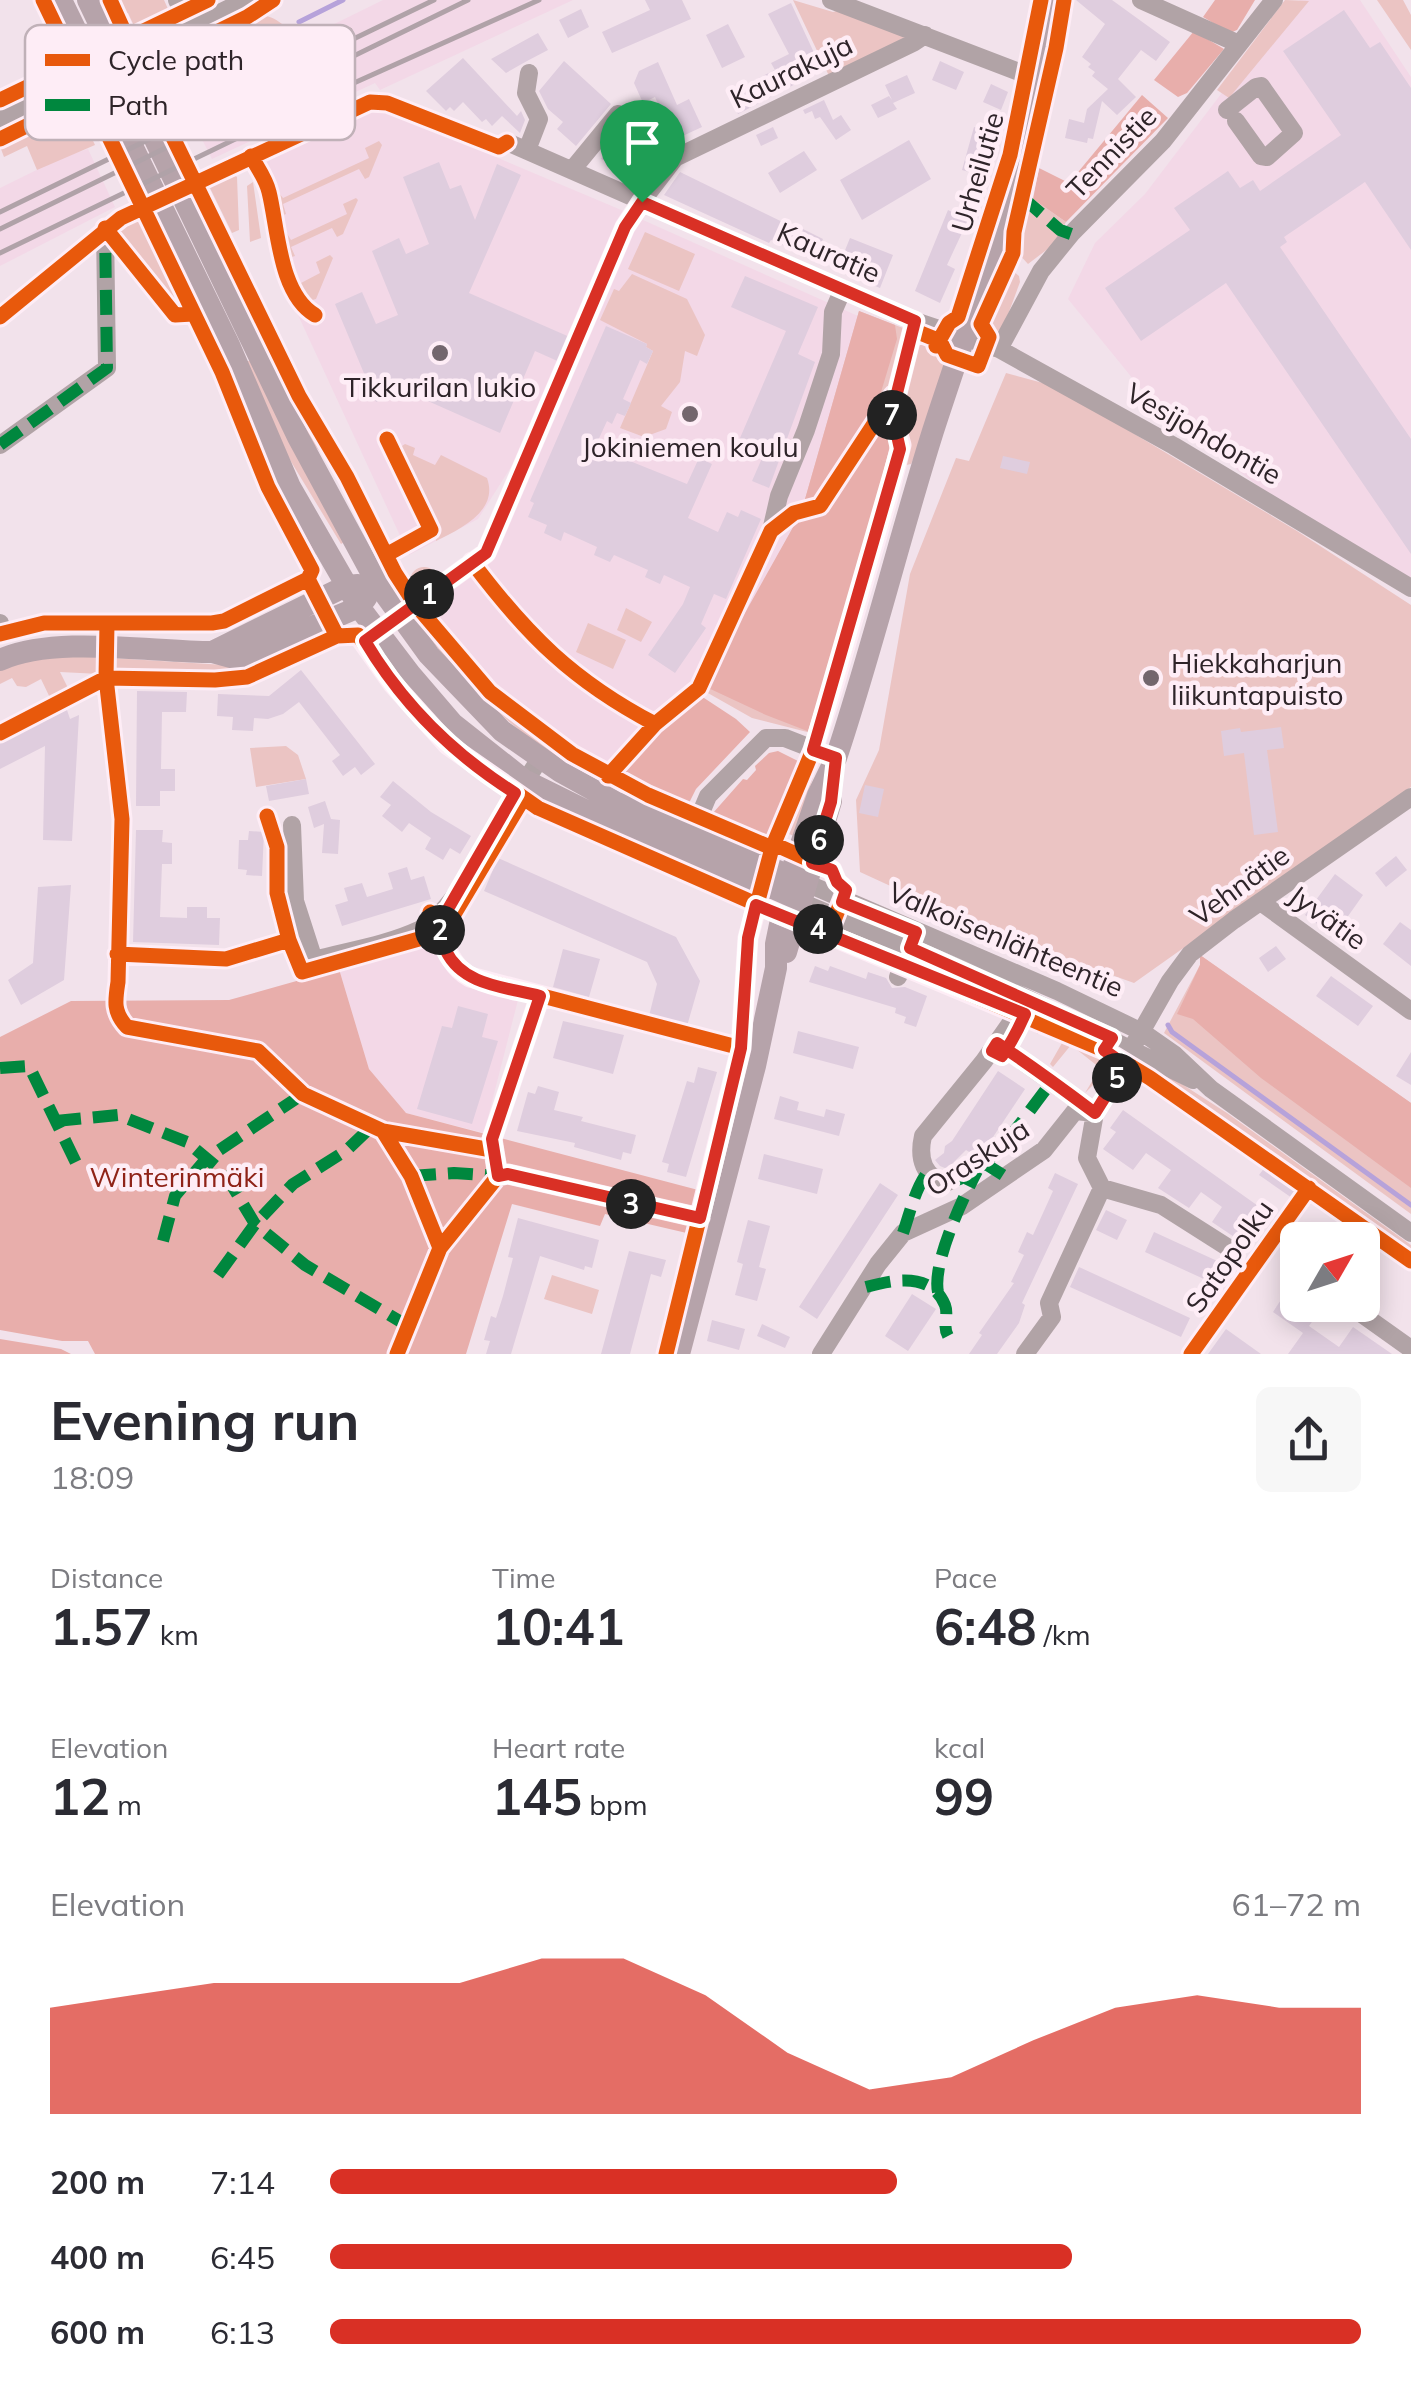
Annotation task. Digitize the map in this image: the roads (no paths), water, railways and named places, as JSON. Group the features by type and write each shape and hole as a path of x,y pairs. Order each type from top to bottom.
{"main road":[{"name":"Valkoisenlähteentie","path":"61,0 73,25"},
{"name":"Valkoisenlähteentie","path":"88,0 100,25"},
{"name":"Urheilutie","path":"679,1354 756,1066 776,968 787,949 795,889 818,795 836,758 1004,216 1040,80 1054,0"},
{"name":"Valkoisenlähteentie","path":"129,140 228,344 290,487 359,607 446,717 524,780 613,824 795,889"},
{"name":"Valkoisenlähteentie","path":"155,140 298,437 377,583 429,656 470,702 540,759 617,803 692,834 795,889"},
{"path":"212,652 346,586 377,583"},
{"path":"0,660 21,652 56,647 244,656 359,607 377,583"}],"street":[{"path":"177,0 189,25"},
{"path":"194,25 246,0"},
{"path":"832,0 1040,80"},
{"path":"1141,0 1239,44"},
{"name":"Tennistie","path":"999,349 1040,271 1163,141 1274,0"},
{"name":"Kaurakuja","path":"642,202 674,158 925,35"},
{"path":"527,150 539,118 526,93 529,73"},
{"path":"572,170 618,114"},
{"name":"Kauratie","path":"507,142 964,340"},
{"path":"0,446 107,368 105,228"},
{"path":"772,532 780,496 831,354 833,312 844,290"},
{"name":"Vesijohdontie","path":"964,340 999,349 1174,446 1411,588"},
{"path":"692,834 708,796 766,738 784,738 836,758"},
{"path":"292,826 295,900 314,960 419,930 448,909 540,759"},
{"name":"Vehnätie","path":"1137,1040 1190,954 1411,797"},
{"name":"Valkoisenlähteentie","path":"795,889 913,940 1057,991 1137,1040 1174,1055 1211,1089 1411,1233"},
{"name":"Jyvätie","path":"1262,902 1411,1011"},
{"path":"898,978 913,940"},
{"path":"948,1182 927,1174 920,1151 923,1136 1012,1021"},
{"path":"1137,1040 1095,1113 1088,1158 1102,1188 1160,1205 1235,1252"},
{"path":"997,1043 1095,1113"},
{"name":"Oraskuja","path":"821,1354 878,1264 903,1233 962,1206 1044,1150 1075,1110 1095,1113"},
{"path":"1025,1354 1052,1317 1048,1304 1102,1188"},
{"path":"1373,1322 1411,1349"}],"waterway":[{"path":"299,22 343,0"},
{"path":"1168,1025 1172,1032 1411,1205"}],"railway":[{"path":"355,38 434,0"},
{"path":"355,55 468,0"},
{"path":"355,83 539,0"},
{"path":"0,212 148,140"},
{"path":"0,229 182,140"},
{"path":"0,253 233,140"}],"place":[{"name":"Tikkurilan lukio","path":"440,353"},
{"name":"Jokiniemen koulu","path":"690,414"},
{"name":"Hiekkaharjun liikuntapuisto","path":"1151,678"}],"park label":[{"name":"Winterinmäki","path":"177,1176"}]}
